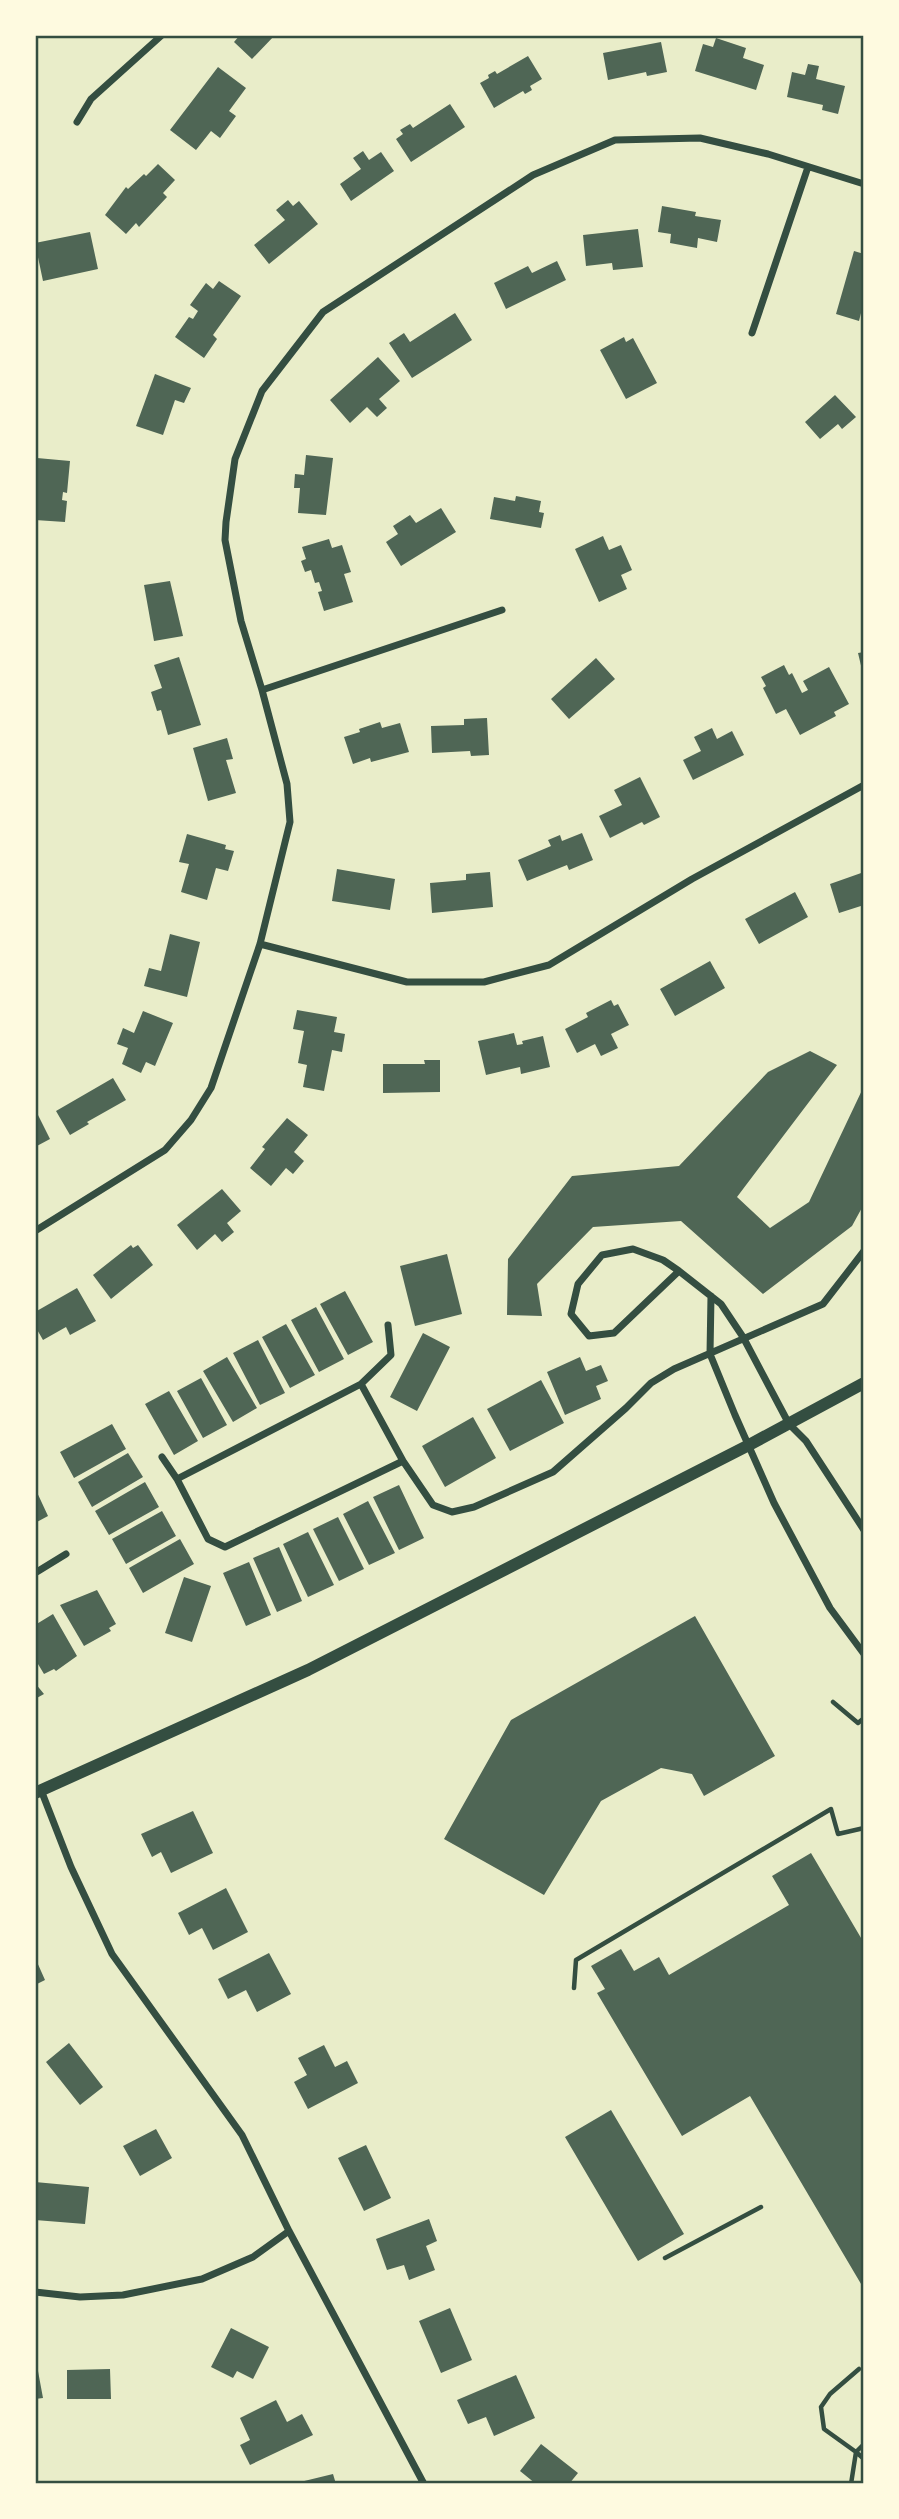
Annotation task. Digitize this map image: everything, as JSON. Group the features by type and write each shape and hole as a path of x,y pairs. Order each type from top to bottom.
{"main road":[{"path":"38,1791 308,1670 749,1445 864,1383"}],"street":[{"path":"77,122 91,99 162,35"},
{"path":"35,1231 164,1150 191,1120 211,1088 260,944 289,822 287,784 240,621 225,540 235,459 262,391 323,312 533,175 615,139 700,138 768,154 864,184"},
{"path":"752,333 808,167"},
{"path":"262,690 502,610"},
{"path":"260,944 407,982 484,982 549,965 692,879 864,785"},
{"path":"679,1270 614,1334 589,1336 571,1314 578,1284 602,1255 633,1249 663,1260 679,1270 721,1304 743,1337 789,1424 806,1441 864,1530"},
{"path":"361,1384 403,1461 433,1505 452,1512 474,1507 553,1472 652,1383 674,1369 823,1304 864,1251"},
{"path":"711,1296 710,1354 774,1503 830,1608 864,1654"},
{"path":"177,1479 361,1384 391,1355 388,1325"},
{"path":"162,1457 177,1479 208,1539 225,1547 403,1461"},
{"path":"35,1573 66,1554"},
{"path":"38,1791 112,1954 242,2135 289,2231 424,2484"},
{"path":"35,2292 79,2297 124,2295 202,2279 253,2257 289,2231"}],"lane":[{"path":"833,1702 858,1723 864,1718"},
{"path":"574,1989 576,1960 831,1809 838,1834 864,1828"},
{"path":"665,2258 761,2207"},
{"path":"859,2369 830,2394 821,2407 824,2429 864,2459"},
{"path":"851,2484 856,2452 864,2444"}],"building":[{"path":"240,35 275,35 252,59 234,42"},
{"path":"716,38 746,48 743,58 764,65 756,90 695,71 703,44 713,47"},
{"path":"661,42 667,72 647,76 646,72 608,80 603,53"},
{"path":"528,56 542,79 530,86 532,90 525,94 523,91 494,108 480,83 495,71 497,74"},
{"path":"808,64 819,66 816,79 845,86 838,114 822,110 823,105 787,97 792,72 805,75"},
{"path":"218,67 246,88 229,111 236,116 220,138 211,131 196,150 170,130"},
{"path":"450,104 465,127 411,162 396,139 403,134 400,130 410,124 413,128"},
{"path":"363,151 369,160 381,152 394,171 351,201 340,184 361,169 353,158"},
{"path":"158,164 175,180 163,193 167,197 139,227 136,223 126,234 105,215 126,187 128,189"},
{"path":"288,200 293,206 299,201 318,224 269,264 254,245 285,220 276,210"},
{"path":"662,206 696,212 695,216 721,220 717,242 698,238 697,248 670,243 671,234 658,232"},
{"path":"638,229 643,267 613,270 612,263 586,266 583,235"},
{"path":"90,232 98,269 43,281 35,243"},
{"path":"854,251 864,254 864,301 859,321 836,314"},
{"path":"557,261 566,280 506,309 494,283 528,266 532,273"},
{"path":"219,281 241,296 213,335 217,339 204,358 175,337 189,317 193,319 198,311 190,305 206,283 213,289"},
{"path":"455,313 472,340 412,378 389,343 404,333 410,342"},
{"path":"624,337 626,342 633,338 657,383 626,399 600,350"},
{"path":"378,357 400,381 379,399 387,408 377,417 367,407 350,423 330,400"},
{"path":"155,374 191,388 184,403 175,400 163,435 136,426"},
{"path":"835,395 856,417 842,429 838,424 820,439 805,422"},
{"path":"306,455 333,458 326,515 298,513 300,488 294,488 295,474 304,475"},
{"path":"37,458 70,461 67,493 63,492 62,500 67,501 65,522 35,520"},
{"path":"516,496 541,501 539,512 544,513 541,528 490,519 494,497 515,501"},
{"path":"441,508 456,532 401,566 386,542 398,534 393,526 410,515 416,523"},
{"path":"603,536 609,550 621,545 632,570 621,575 627,589 599,602 575,549"},
{"path":"329,539 332,548 342,545 351,572 344,574 353,602 324,611 318,592 322,591 319,582 315,583 311,570 305,572 301,561 306,559 302,547"},
{"path":"170,581 183,636 154,641 144,585"},
{"path":"864,652 864,673 863,674 858,653"},
{"path":"179,657 201,725 168,735 161,710 157,711 151,692 162,688 154,665"},
{"path":"596,658 615,679 569,719 551,699"},
{"path":"784,665 789,675 792,673 802,693 808,690 803,681 829,667 849,704 834,712 836,716 800,735 786,709 776,714 763,688 766,686 761,677"},
{"path":"487,718 489,755 471,756 470,751 432,753 431,726 464,725 464,719"},
{"path":"380,722 382,728 400,723 409,752 371,762 370,758 353,764 344,737"},
{"path":"712,728 717,739 732,731 744,755 693,780 683,760 701,751 694,737"},
{"path":"227,738 233,759 226,760 236,793 208,801 193,748"},
{"path":"640,777 660,817 644,825 642,822 610,838 599,816 622,805 614,790"},
{"path":"582,833 593,860 569,870 567,865 527,881 518,860 551,846 548,840 560,835 562,841"},
{"path":"187,834 226,845 225,849 234,851 228,871 216,868 207,900 181,892 189,864 179,862"},
{"path":"337,869 395,879 390,910 332,901"},
{"path":"490,872 493,907 432,913 430,883 466,880 466,874"},
{"path":"864,872 864,905 839,913 830,884"},
{"path":"795,892 808,917 759,944 745,919"},
{"path":"170,934 200,942 187,997 144,986 149,968 161,971"},
{"path":"710,961 725,988 675,1016 660,989"},
{"path":"611,1000 614,1006 618,1004 629,1025 611,1034 618,1048 601,1056 595,1044 577,1053 565,1029 588,1017 586,1013"},
{"path":"297,1010 337,1017 334,1032 345,1034 342,1052 332,1050 324,1091 303,1087 307,1065 298,1063 304,1031 293,1029"},
{"path":"143,1011 173,1023 155,1066 146,1062 141,1073 122,1064 128,1048 117,1044 123,1028 134,1033"},
{"path":"514,1033 517,1045 523,1044 522,1041 543,1036 550,1067 521,1074 520,1067 486,1075 478,1041"},
{"path":"810,1051 837,1065 737,1197 770,1228 809,1202 864,1086 864,1204 852,1226 763,1294 681,1221 593,1227 537,1284 542,1316 507,1315 508,1259 572,1176 679,1166 768,1072"},
{"path":"424,1060 440,1060 440,1092 383,1093 383,1064 425,1064"},
{"path":"113,1078 126,1100 70,1135 56,1111"},
{"path":"35,1109 50,1139 35,1147"},
{"path":"287,1118 308,1135 294,1152 304,1161 293,1174 286,1168 271,1186 250,1168 265,1149 262,1147"},
{"path":"222,1189 241,1211 227,1223 234,1232 222,1242 215,1234 197,1250 177,1225"},
{"path":"131,1245 133,1248 138,1245 153,1265 111,1299 93,1275"},
{"path":"447,1254 462,1314 415,1326 400,1266"},
{"path":"77,1288 96,1321 70,1335 66,1327 43,1340 35,1326 35,1312"},
{"path":"345,1291 373,1342 348,1355 320,1304"},
{"path":"316,1307 344,1359 319,1372 291,1320"},
{"path":"286,1324 315,1375 290,1388 262,1337"},
{"path":"423,1333 450,1347 417,1411 390,1397"},
{"path":"258,1340 285,1393 260,1405 233,1353"},
{"path":"227,1357 257,1408 233,1422 203,1371"},
{"path":"580,1357 586,1371 601,1365 608,1381 596,1386 601,1399 565,1415 547,1372"},
{"path":"201,1378 227,1425 203,1438 177,1391"},
{"path":"541,1380 564,1423 510,1451 487,1409"},
{"path":"169,1391 198,1441 174,1455 145,1404"},
{"path":"473,1417 496,1458 445,1487 422,1446"},
{"path":"112,1424 126,1449 74,1478 60,1452"},
{"path":"128,1453 143,1477 92,1507 78,1482"},
{"path":"145,1482 159,1507 109,1535 95,1511"},
{"path":"399,1485 424,1538 399,1550 373,1497"},
{"path":"35,1488 48,1516 35,1523"},
{"path":"368,1501 395,1553 369,1565 343,1514"},
{"path":"162,1511 176,1536 126,1564 112,1539"},
{"path":"338,1517 364,1569 339,1581 313,1529"},
{"path":"308,1532 334,1585 308,1597 283,1544"},
{"path":"180,1539 194,1564 143,1593 129,1568"},
{"path":"279,1547 302,1601 277,1612 253,1558"},
{"path":"249,1562 271,1615 246,1626 223,1573"},
{"path":"184,1577 211,1586 192,1642 165,1633"},
{"path":"97,1590 116,1624 109,1628 111,1631 84,1646 60,1605"},
{"path":"53,1614 77,1656 56,1671 54,1669 44,1674 35,1659 35,1625"},
{"path":"695,1616 775,1756 704,1796 692,1774 661,1768 601,1801 544,1895 444,1839 511,1720"},
{"path":"35,1683 44,1694 35,1699"},
{"path":"193,1811 213,1853 171,1873 161,1852 152,1857 141,1834"},
{"path":"811,1853 864,1943 864,2289 750,2096 682,2136 597,1993 605,1989 591,1966 621,1949 634,1971 659,1957 669,1975 789,1905 772,1876"},
{"path":"226,1888 248,1932 213,1950 202,1928 189,1935 178,1913"},
{"path":"269,1953 291,1994 257,2012 246,1990 228,1999 218,1979"},
{"path":"37,1962 45,1980 35,1985 35,1963"},
{"path":"69,2043 103,2087 80,2105 46,2062"},
{"path":"324,2045 335,2067 347,2061 358,2083 308,2109 294,2082 307,2075 298,2058"},
{"path":"611,2110 684,2234 638,2261 565,2137"},
{"path":"156,2129 172,2158 140,2176 123,2146"},
{"path":"366,2145 391,2198 364,2211 338,2158"},
{"path":"35,2182 89,2187 85,2224 35,2220"},
{"path":"429,2219 437,2241 426,2246 435,2270 409,2280 404,2265 387,2270 376,2239"},
{"path":"450,2308 472,2360 441,2373 419,2321"},
{"path":"231,2328 269,2347 253,2379 237,2371 233,2378 211,2367"},
{"path":"110,2369 111,2399 67,2399 67,2370"},
{"path":"35,2371 38,2371 43,2398 35,2399"},
{"path":"516,2375 535,2418 494,2436 486,2417 468,2424 457,2400"},
{"path":"276,2400 287,2422 302,2414 313,2435 250,2465 240,2445 250,2440 240,2418"},
{"path":"541,2444 578,2473 569,2484 536,2484 520,2471"},
{"path":"333,2474 336,2484 296,2484 296,2483"}]}
